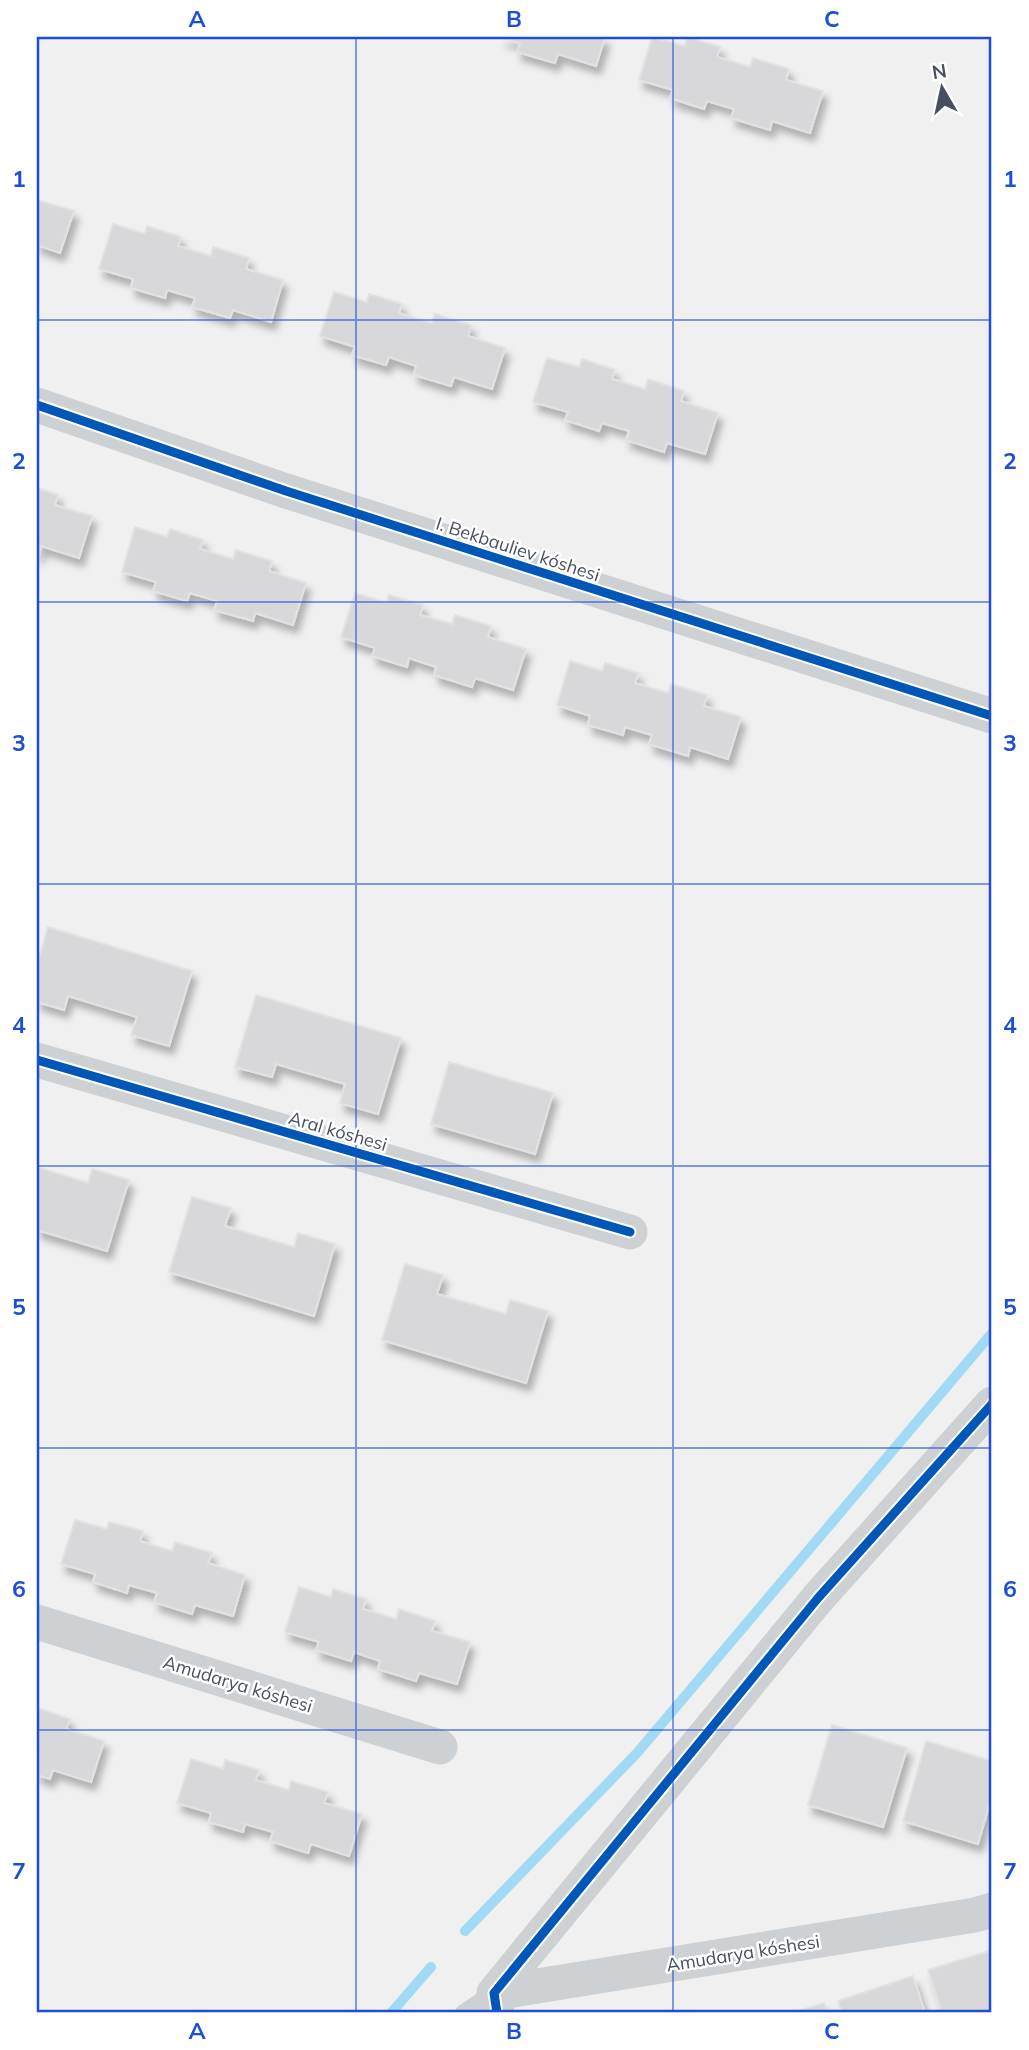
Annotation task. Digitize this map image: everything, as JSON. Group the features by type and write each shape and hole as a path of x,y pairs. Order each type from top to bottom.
{"street":[{"name":"I. Bekbauliev kóshesi","path":"37,405 286,491 992,716"},
{"name":"Aral kóshesi","path":"37,1060 630,1232"},
{"path":"496,2003 818,1598 992,1404"},
{"name":"Amudarya kóshesi","path":"37,1622 440,1747"},
{"name":"Amudarya kóshesi","path":"496,2003 992,1910"}],"lane":[{"path":"464,2013 496,2003"}],"building":[{"path":"500,37 605,37 596,66 558,54 555,63 517,52 520,43"},
{"path":"652,37 685,46 687,37 720,47 717,57 750,67 753,58 789,69 786,80 823,91 810,133 772,121 770,130 731,118 734,109 707,101 704,109 670,98 673,90 639,80"},
{"path":"37,200 74,211 60,253 37,245"},
{"path":"113,224 145,234 147,226 181,237 178,246 211,256 213,247 249,258 246,269 283,280 271,322 233,310 230,318 192,307 195,298 167,290 165,298 131,288 133,279 99,269"},
{"path":"334,292 367,302 369,294 402,304 399,313 432,323 435,314 471,325 468,336 505,348 492,389 454,377 451,386 414,375 416,366 389,357 386,365 352,355 355,347 320,336"},
{"path":"547,358 579,367 582,359 615,370 612,379 645,389 648,379 684,391 681,401 718,413 705,454 667,443 664,452 626,440 629,431 602,423 599,431 565,420 568,412 533,402"},
{"path":"37,488 58,495 55,505 92,516 79,558 41,546 37,555"},
{"path":"135,527 167,537 170,529 203,540 200,549 233,559 236,550 272,561 269,571 306,583 293,625 255,613 253,621 214,610 217,601 190,593 187,601 153,591 156,582 122,572"},
{"path":"355,593 387,603 389,595 423,605 420,615 452,624 455,615 491,626 488,637 526,649 513,690 475,678 472,687 434,675 436,667 409,658 407,667 372,656 375,648 341,637"},
{"path":"570,661 602,671 605,663 638,673 635,683 668,693 671,684 707,695 704,706 741,717 728,759 690,747 688,756 649,744 652,735 625,727 623,735 588,725 590,716 557,705"},
{"path":"48,927 192,971 169,1046 131,1035 137,1017 68,996 64,1010 37,1002 37,965"},
{"path":"256,995 401,1038 378,1114 340,1103 345,1084 276,1064 272,1077 235,1067"},
{"path":"449,1062 553,1093 535,1154 431,1124"},
{"path":"37,1167 88,1183 92,1169 129,1180 107,1251 37,1230"},
{"path":"192,1197 231,1208 225,1226 294,1247 298,1233 335,1244 314,1316 169,1272"},
{"path":"405,1264 443,1275 437,1294 506,1314 510,1300 548,1311 526,1383 382,1340"},
{"path":"75,1520 107,1529 109,1522 143,1531 140,1541 172,1551 175,1542 212,1553 208,1563 245,1575 233,1616 195,1605 192,1614 154,1602 157,1593 129,1585 127,1593 93,1582 95,1574 61,1564"},
{"path":"299,1587 331,1597 333,1589 366,1599 363,1609 396,1619 399,1609 435,1621 432,1631 470,1642 457,1684 419,1673 416,1681 378,1669 380,1661 354,1652 351,1661 316,1650 319,1642 285,1632"},
{"path":"37,1708 70,1719 66,1729 104,1741 91,1782 53,1770 50,1779 37,1775"},
{"path":"832,1725 907,1748 883,1827 808,1805"},
{"path":"926,1741 992,1761 992,1795 978,1844 903,1821"},
{"path":"191,1759 223,1769 225,1760 259,1770 256,1780 289,1790 291,1781 328,1792 324,1803 362,1814 349,1856 311,1844 308,1853 270,1841 273,1832 245,1824 243,1832 209,1822 211,1813 177,1803"},
{"path":"992,1950 992,2013 942,2013 928,1970"},
{"path":"913,1976 925,2013 842,2013 838,2001"},
{"path":"824,2003 828,2013 792,2013"}],"waterway":[{"path":"465,1931 637,1753 992,1333"},
{"path":"391,2013 431,1967"}],"cycle path":[{"path":"37,405 286,491 992,716"},
{"path":"37,1060 630,1232"},
{"path":"497,2013 494,1993 818,1598 992,1404"}]}
